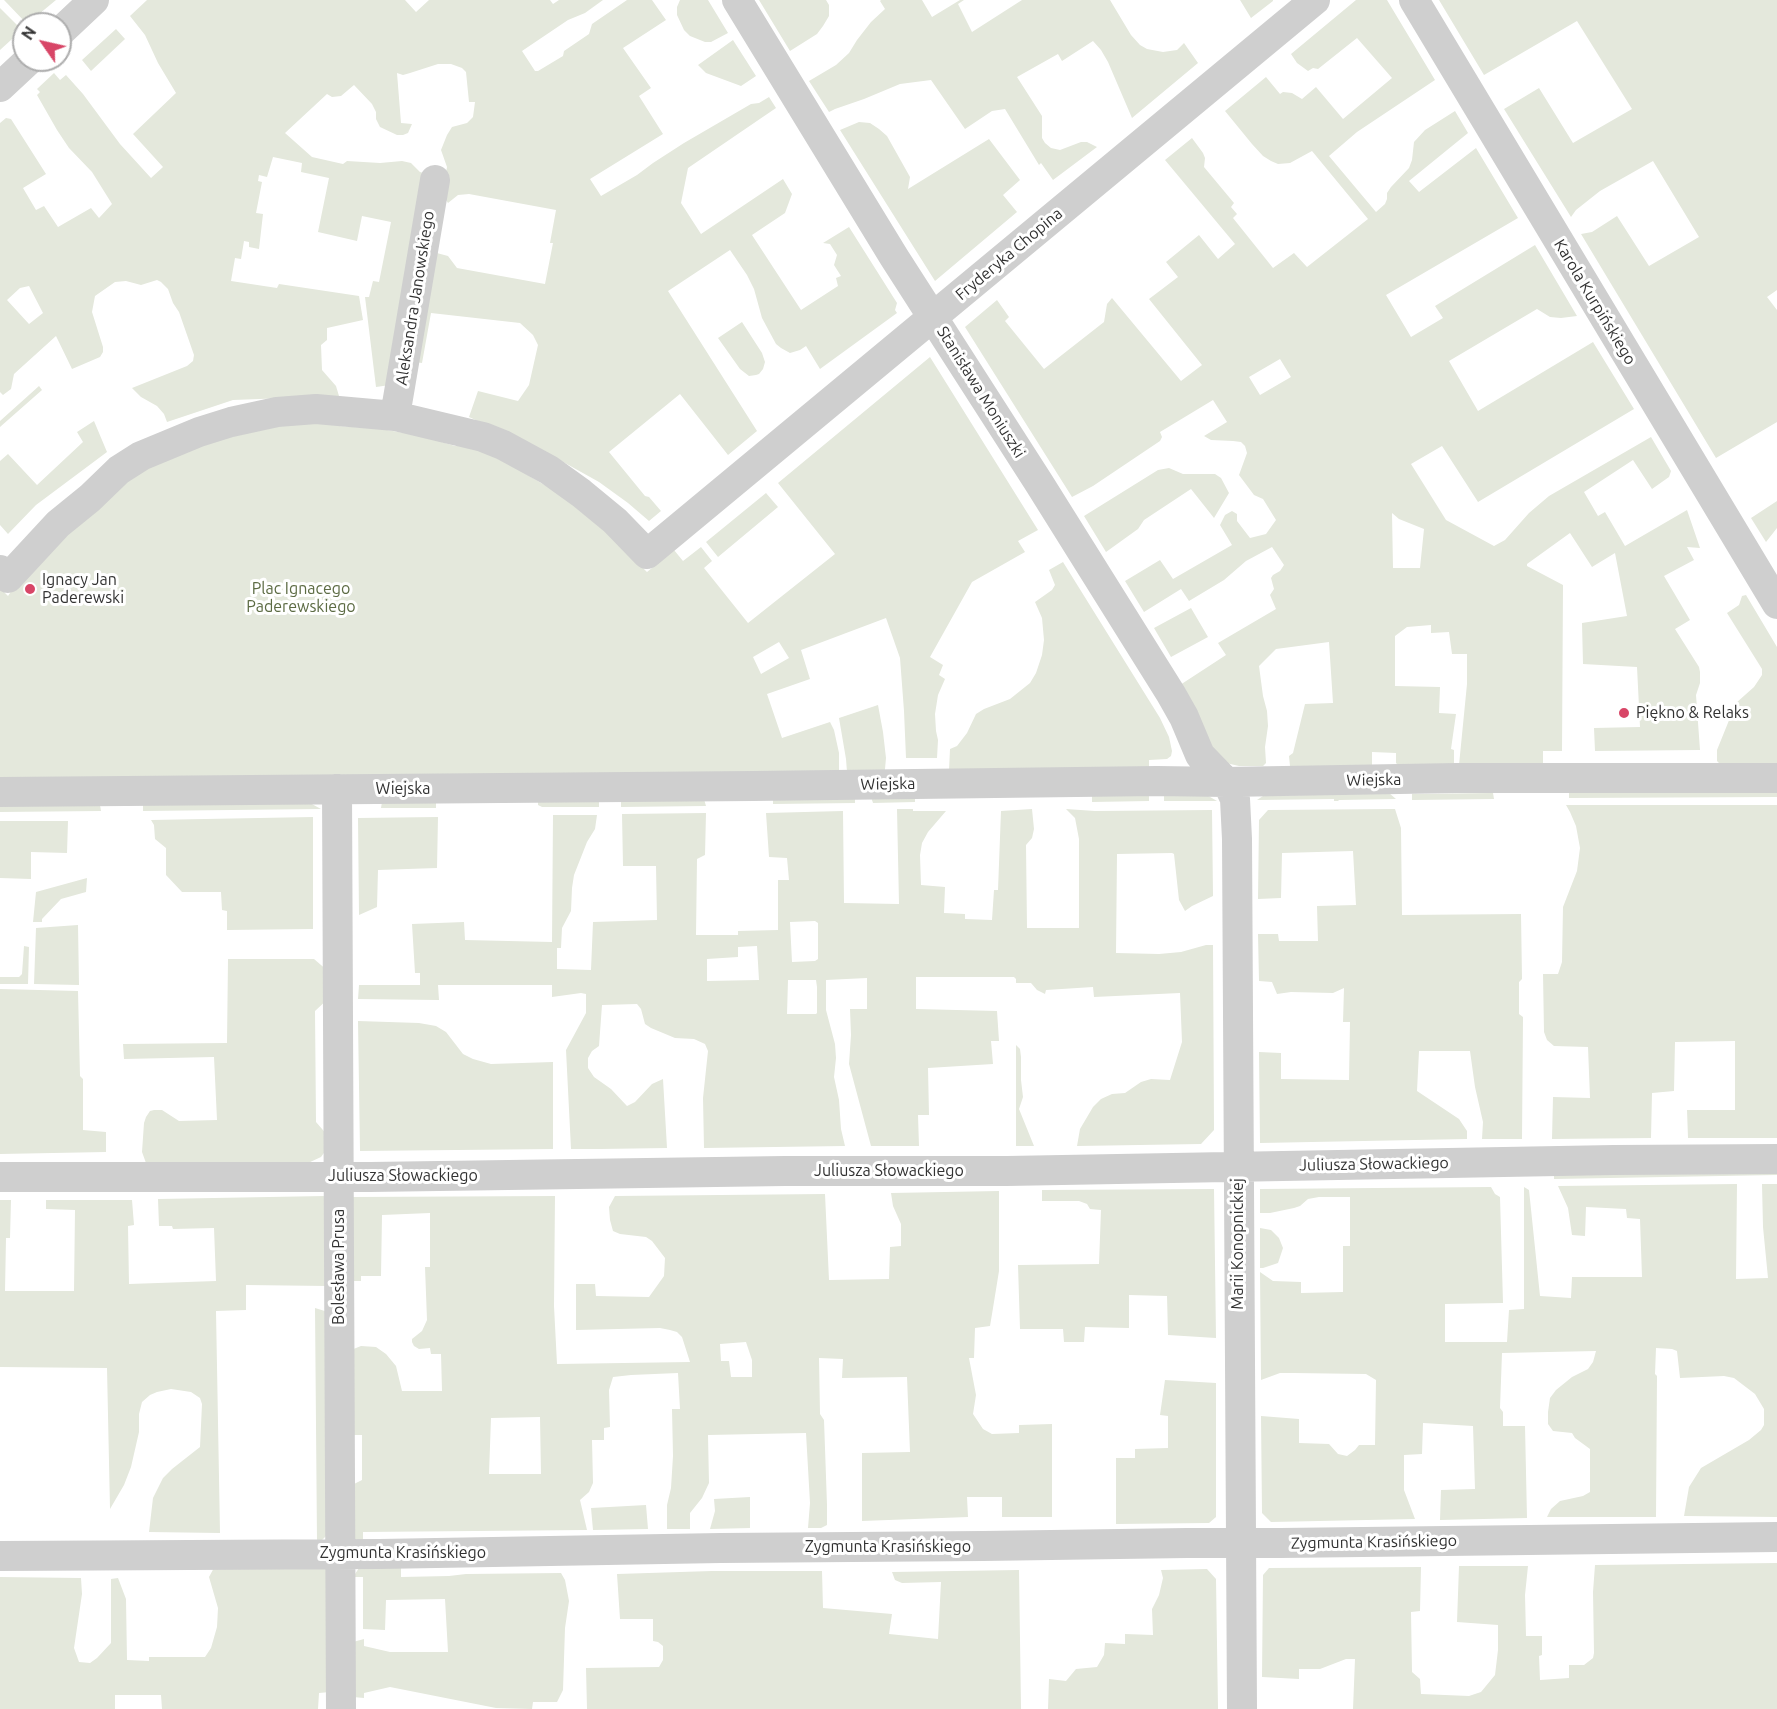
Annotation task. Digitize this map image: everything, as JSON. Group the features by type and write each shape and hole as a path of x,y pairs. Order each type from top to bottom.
{"street":[{"path":"72,21 94,0"},
{"name":"Stanisława Moniuszki","path":"737,0 894,256 1171,694 1184,717 1200,755 1226,782"},
{"name":"Fryderyka Chopina","path":"395,416 483,437 526,457 590,499 647,554 1315,0"},
{"name":"Karola Kurpińskiego","path":"1414,0 1777,604"},
{"path":"0,87 16,72"},
{"name":"Aleksandra Janowskiego","path":"395,416 435,180"},
{"path":"4,574 119,470 141,456 179,440 215,426 277,412 327,409 395,416"},
{"name":"Wiejska","path":"0,792 1458,778 1777,778"},
{"name":"Marii Konopnickiej","path":"1226,782 1235,799 1237,839 1242,1709"},
{"name":"Bolesława Prusa","path":"337,789 341,1709"},
{"name":"Juliusza Słowackiego","path":"0,1177 338,1177 785,1171 997,1171 1777,1159"},
{"name":"Zygmunta Krasińskiego","path":"0,1556 1777,1537"}],"green space":[{"path":"4,0 56,0 42,12 16,12"},
{"path":"147,0 405,0 416,12 429,0 550,0 553,4 559,0 603,0 522,51 535,71 538,71 563,56 564,51 589,34 592,24 627,0 652,0 666,20 623,48 651,88 639,96 663,134 590,179 601,196 684,143 751,104 759,103 769,97 776,108 688,168 681,203 701,234 783,179 792,194 785,213 752,235 801,310 838,286 836,278 841,276 834,265 837,255 830,244 823,243 849,227 897,303 895,310 897,313 820,369 806,346 790,353 776,344 762,318 754,289 730,250 668,291 757,431 728,455 680,394 609,452 645,496 649,497 661,511 649,521 599,482 547,453 469,417 478,391 518,401 529,385 538,345 533,335 520,323 431,313 422,363 414,362 433,252 448,256 457,268 545,284 553,243 550,243 556,210 469,194 458,195 448,203 442,194 447,167 441,150 452,127 467,123 473,117 475,102 469,102 466,72 451,64 438,64 403,75 397,73 401,123 412,124 408,133 397,135 380,127 372,104 354,85 341,96 332,97 327,94 285,133 312,157 343,164 347,161 380,163 402,161 411,163 420,172 427,174 390,385 376,387 365,297 369,297 373,281 379,282 391,222 362,216 357,241 318,232 329,178 301,172 302,163 273,157 267,177 259,175 258,181 262,182 256,213 263,214 259,249 249,247 249,242 244,241 241,259 235,258 231,281 277,288 279,284 359,296 363,320 327,328 327,340 321,345 322,370 336,386 339,396 233,400 167,422 157,406 141,397 132,388 187,366 193,361 194,355 179,312 168,289 157,280 141,285 126,281 115,282 95,296 92,312 103,347 100,357 72,369 56,336 14,374 11,389 3,395 0,392 0,123 6,118 11,119 46,174 23,188 36,210 44,206 58,227 91,208 99,218 112,204 92,172 69,148 37,95 40,92 37,89 54,73 60,80 66,75 120,144 151,178 163,167 133,134 176,93 145,35 130,16","holes":["29,286 43,313 29,324 7,300 20,288"]},
{"path":"680,0 708,0 728,33 711,42 690,36 684,30 677,15"},
{"path":"759,0 826,0 829,5 829,16 817,34 790,51"},
{"path":"881,0 922,0 932,17 960,0 964,0 958,4 972,32 1022,0 1110,0 1131,35 1140,45 1163,52 1177,50 1184,43 1198,63 1132,118 1108,62 1093,41 1062,61 1058,54 1017,77 1042,116 1042,138 1045,143 1051,148 1060,150 1081,142 1097,147 1053,180 1041,163 1039,165 1005,109 992,111 965,129 931,80 900,84 829,112 809,81 836,65 849,53 871,22 885,9"},
{"path":"1240,0 1273,0 1273,1 1251,18"},
{"path":"1356,0 1387,0 1435,80 1357,132 1329,156 1376,212 1385,204 1391,187 1409,168 1414,142 1425,130 1455,111 1468,133 1409,181 1419,192 1476,148 1518,218 1386,295 1411,337 1443,318 1435,306 1535,245 1577,316 1550,317 1537,309 1449,361 1478,411 1593,342 1634,409 1478,502 1442,446 1411,464 1446,520 1494,546 1505,540 1529,513 1549,496 1651,437 1671,471 1669,477 1652,489 1633,460 1584,492 1598,516 1605,512 1625,546 1687,510 1700,548 1687,547 1694,560 1664,576 1690,620 1675,629 1699,667 1700,683 1696,695 1700,750 1595,751 1594,728 1640,727 1637,667 1583,664 1582,623 1627,616 1615,553 1592,567 1570,533 1527,564 1563,585 1562,751 1543,751 1543,765 1459,765 1467,684 1467,654 1452,654 1449,632 1431,633 1431,625 1407,627 1395,636 1395,686 1440,687 1439,713 1456,714 1451,749 1454,750 1454,766 1399,766 1396,763 1396,753 1372,752 1372,766 1290,766 1289,756 1293,753 1305,704 1333,703 1329,642 1276,649 1259,666 1268,726 1265,747 1266,763 1263,766 1239,766 1226,763 1215,753 1180,685 1226,655 1218,643 1276,609 1270,595 1274,589 1271,578 1284,565 1272,547 1246,561 1224,580 1189,601 1181,589 1144,612 1125,581 1160,560 1173,579 1232,545 1220,525 1225,515 1232,511 1237,514 1237,521 1250,538 1266,534 1276,520 1263,499 1254,495 1239,475 1247,453 1245,446 1241,442 1211,440 1204,436 1227,422 1213,400 1160,432 1162,437 1160,441 1093,486 1072,497 965,327 997,300 1009,317 1005,321 1044,369 1104,322 1107,304 1112,298 1181,381 1202,365 1149,299 1178,277 1166,262 1199,235 1218,259 1235,244 1165,160 1192,138 1203,153 1204,167 1234,203 1231,207 1237,214 1233,218 1273,268 1294,253 1307,267 1368,219 1312,151 1290,163 1278,164 1271,161 1263,156 1225,111 1266,77 1280,94 1292,93 1302,99 1316,87 1343,119 1392,78 1357,38 1318,69 1313,68 1308,71 1297,63 1291,54","holes":["1280,359 1291,377 1260,395 1249,377","1392,513 1399,519 1424,529 1420,568 1393,568"]},
{"path":"1439,0 1777,0 1777,290 1767,297 1777,310 1777,422 1716,458 1581,234 1592,232 1617,216 1649,266 1699,237 1653,161 1600,191 1576,210 1571,217 1504,109 1539,88 1573,143 1632,109 1577,21 1484,75"},
{"path":"0,8 12,20 12,39 0,50"},
{"path":"116,29 125,39 91,71 82,60"},
{"path":"733,40 756,76 741,86 706,73 698,65"},
{"path":"859,122 870,123 887,136 910,177 908,189 989,139 1020,180 1003,195 1017,212 935,281 840,130"},
{"path":"742,322 762,353 765,362 763,369 756,375 749,376 740,369 718,338"},
{"name":"Plac Ignacego Paderewskiego","path":"930,357 1038,530 1018,541 1025,552 972,582 930,657 943,665 939,675 945,679 938,695 935,714 938,740 937,758 906,758 900,658 886,618 801,650 810,679 767,694 782,738 830,722 839,753 839,772 0,779 0,588 8,596 20,578 136,469 252,428 325,420 339,426 381,429 422,436 455,446 470,445 482,448 580,506 647,572 674,550 683,561 701,547 712,561 704,568 748,623 835,554 778,483","holes":["779,642 789,658 761,674 753,657"]},
{"path":"39,386 42,390 0,427 0,421"},
{"path":"94,421 107,452 36,505 8,534 0,525 0,461 8,454 37,485 83,442 77,432"},
{"path":"1169,468 1183,474 1215,474 1221,478 1229,493 1214,518 1191,489 1144,520 1138,529 1106,552 1084,516 1158,470"},
{"path":"766,493 778,507 718,557 706,542"},
{"path":"1777,501 1777,528 1766,542 1751,518"},
{"path":"1063,562 1160,718 1169,737 1171,756 1167,759 1149,760 1149,769 949,771 950,749 957,746 967,733 976,714 1010,699 1030,683 1036,673 1044,640 1042,618 1035,602 1052,590 1055,585 1049,570"},
{"path":"1746,595 1777,647 1777,764 1720,764 1717,761 1717,750 1736,703 1754,687 1762,675 1762,669 1727,613 1739,605 1742,596"},
{"path":"1191,608 1208,637 1171,657 1154,628"},
{"path":"878,705 886,758 884,772 847,772 839,718"},
{"path":"1777,792 1777,797 1569,798 1569,793"},
{"path":"1389,793 1396,799 1257,800 1263,796"},
{"path":"1493,793 1494,799 1412,800 1412,794"},
{"path":"1149,794 1149,801 1092,802 1092,795"},
{"path":"1164,794 1205,794 1217,801 1164,801"},
{"path":"871,797 915,797 915,802 873,803"},
{"path":"773,798 855,798 855,803 773,804"},
{"path":"704,799 706,806 621,807 621,800"},
{"path":"599,800 599,807 542,807 538,805 538,801"},
{"path":"382,802 436,802 436,808 381,808"},
{"path":"310,803 321,809 143,811 143,804"},
{"path":"100,805 101,811 0,812 0,806"},
{"path":"1566,805 1777,805 1777,1138 1688,1138 1687,1110 1735,1110 1735,1041 1675,1042 1674,1091 1652,1093 1651,1138 1552,1139 1553,1097 1590,1098 1588,1047 1554,1046 1547,1040 1544,1032 1543,974 1558,974 1562,962 1563,907 1577,871 1580,848 1576,826"},
{"path":"897,809 946,811 922,843 921,885 945,887 944,913 965,914 965,919 992,920 994,890 998,890 1001,811 1032,809 1034,829 1032,838 1026,845 1027,928 1079,928 1079,839 1075,818 1066,809 1095,811 1212,810 1213,896 1185,911 1179,900 1174,854 1117,854 1116,953 1159,954 1213,945 1214,1130 1201,1144 1077,1146 1080,1129 1093,1107 1101,1099 1112,1094 1125,1093 1141,1082 1151,1079 1170,1080 1182,1042 1180,993 1094,997 1093,987 1046,990 1045,994 1031,983 1016,983 1014,977 916,977 916,1009 997,1011 999,1041 991,1041 993,1064 928,1068 929,1115 918,1115 919,1146 871,1146 849,1064 850,1009 867,1009 867,978 826,980 826,1010 835,1044 834,1077 845,1146 704,1148 703,1098 708,1051 705,1044 694,1039 675,1038 651,1028 645,1024 641,1009 637,1004 602,1005 599,1046 588,1058 588,1068 594,1077 611,1089 627,1106 635,1102 652,1084 663,1079 667,1148 600,1149 571,1149 566,1050 586,1013 586,994 552,997 552,985 438,985 439,1000 358,999 359,985 420,985 420,973 415,973 412,924 464,922 465,940 552,942 553,815 597,815 595,829 587,842 574,875 571,911 562,928 561,948 557,948 557,969 591,970 593,922 657,920 656,866 623,866 622,814 706,813 705,855 697,859 696,935 738,935 738,931 778,930 778,880 789,880 787,858 769,857 766,813 843,811 844,903 899,904","holes":["815,921 818,923 818,959 792,962 790,922","757,946 759,980 707,981 707,959 738,957 738,947","788,980 816,980 817,1013 787,1014"]},
{"path":"1395,809 1401,828 1402,915 1521,914 1522,979 1519,982 1519,1014 1523,1017 1522,1139 1482,1139 1483,1122 1470,1051 1419,1051 1417,1091 1459,1119 1467,1131 1467,1139 1260,1143 1259,1052 1281,1053 1281,1079 1349,1080 1350,1022 1343,1022 1344,988 1333,993 1277,994 1272,982 1259,981 1258,934 1278,934 1279,941 1318,941 1317,906 1356,905 1353,851 1282,853 1281,898 1258,899 1259,820 1268,810"},
{"path":"313,817 313,929 227,930 227,911 222,910 221,892 182,892 166,875 166,848 155,839 154,825 151,820"},
{"path":"438,817 437,868 378,870 377,907 359,915 358,818"},
{"path":"0,821 68,821 67,853 31,852 31,879 0,878"},
{"path":"87,878 86,892 61,899 42,919 42,922 33,922 36,892"},
{"path":"78,925 79,985 34,984 36,928"},
{"path":"24,946 29,947 28,984 0,984 0,977 19,977 22,974"},
{"path":"228,959 314,959 328,971 329,998 315,1011 316,1122 329,1137 326,1150 321,1157 308,1163 146,1163 142,1152 144,1123 150,1111 162,1110 179,1121 217,1120 214,1057 124,1059 123,1044 227,1043"},
{"path":"0,989 78,991 80,1076 83,1079 83,1130 106,1132 106,1152 0,1154"},
{"path":"358,1021 419,1023 436,1026 446,1032 463,1054 491,1064 553,1062 553,1149 360,1151"},
{"path":"1016,1045 1020,1049 1023,1097 1019,1109 1034,1146 1016,1146"},
{"path":"1777,1171 1777,1175 1554,1179 1554,1173"},
{"path":"1737,1184 1736,1279 1768,1278 1762,1184 1777,1184 1777,1517 1684,1516 1689,1487 1701,1468 1749,1440 1761,1430 1764,1425 1764,1409 1755,1394 1734,1378 1724,1376 1680,1378 1677,1351 1656,1348 1656,1517 1547,1517 1551,1509 1560,1501 1583,1496 1590,1492 1590,1449 1572,1433 1553,1431 1548,1424 1548,1412 1550,1398 1556,1390 1572,1377 1588,1369 1596,1351 1502,1353 1500,1408 1503,1412 1503,1426 1525,1426 1527,1518 1440,1520 1441,1490 1475,1489 1473,1426 1423,1423 1422,1454 1404,1455 1404,1490 1415,1519 1271,1522 1262,1513 1261,1416 1299,1419 1299,1443 1329,1444 1338,1454 1347,1456 1359,1445 1375,1445 1376,1380 1366,1374 1280,1373 1261,1380 1260,1272 1273,1281 1301,1282 1301,1293 1343,1292 1343,1246 1350,1246 1350,1197 1319,1197 1308,1199 1294,1208 1260,1213 1260,1189 1491,1187 1500,1197 1503,1303 1445,1304 1445,1342 1507,1342 1509,1310 1524,1309 1524,1187 1529,1190 1540,1296 1571,1298 1572,1277 1642,1277 1640,1219 1627,1218 1626,1209 1586,1207 1585,1236 1572,1235 1568,1208 1558,1186"},
{"path":"1214,1189 1216,1338 1168,1335 1167,1296 1129,1295 1129,1328 1085,1327 1084,1342 1064,1342 1063,1329 1020,1329 1018,1265 1099,1264 1101,1210 1090,1209 1087,1204 1079,1201 1042,1201 1042,1190"},
{"path":"999,1191 999,1271 990,1326 975,1328 974,1358 969,1358 976,1395 973,1414 983,1429 992,1434 1019,1433 1019,1425 1052,1424 1052,1517 1002,1517 1002,1497 967,1497 968,1517 862,1521 862,1453 910,1452 907,1377 842,1378 843,1359 819,1358 820,1414 824,1420 827,1505 827,1525 821,1528 808,1528 810,1503 806,1433 708,1435 709,1483 702,1498 690,1513 690,1529 667,1529 667,1505 671,1488 673,1456 672,1409 680,1409 678,1373 613,1377 609,1390 610,1427 604,1428 604,1440 592,1440 593,1483 589,1492 580,1500 587,1530 363,1532 363,1542 355,1539 352,1485 362,1480 362,1435 351,1435 351,1350 361,1346 376,1347 386,1354 396,1366 402,1391 442,1391 441,1354 431,1354 430,1348 419,1349 412,1342 412,1339 422,1331 427,1320 425,1267 430,1267 430,1213 382,1215 381,1276 361,1276 361,1281 351,1281 352,1197 555,1196 554,1306 557,1364 690,1362 682,1337 670,1330 660,1328 576,1330 576,1284 595,1284 596,1296 649,1297 664,1276 665,1258 652,1241 646,1237 613,1231 609,1207 615,1196 825,1194 829,1280 889,1279 890,1247 901,1246 901,1224 893,1206 891,1193","holes":["746,1342 752,1360 752,1377 731,1377 729,1361 721,1361 720,1344","540,1417 541,1474 489,1474 491,1418"]},
{"path":"325,1196 328,1286 246,1285 246,1310 216,1311 220,1533 149,1532 153,1498 163,1478 200,1447 202,1404 200,1398 191,1392 171,1389 150,1395 142,1402 139,1432 131,1467 110,1509 107,1368 0,1367 0,1200 11,1200 10,1238 6,1238 5,1291 74,1291 75,1210 46,1209 46,1200 132,1200 134,1225 128,1226 129,1284 216,1281 214,1228 173,1229 172,1226 159,1226 158,1199"},
{"path":"1260,1228 1271,1230 1279,1238 1283,1248 1278,1263 1263,1268 1260,1268"},
{"path":"315,1308 328,1312 327,1535 317,1542"},
{"path":"1165,1380 1216,1383 1216,1517 1209,1523 1116,1524 1116,1458 1135,1458 1135,1449 1168,1448 1168,1416 1160,1415"},
{"path":"750,1497 750,1528 710,1529 715,1511 714,1499"},
{"path":"646,1505 648,1529 593,1530 591,1508"},
{"path":"1777,1563 1777,1709 1353,1709 1355,1659 1346,1659 1320,1669 1299,1669 1299,1679 1262,1677 1263,1575 1269,1568 1421,1567 1420,1611 1411,1612 1412,1672 1420,1679 1421,1694 1469,1696 1481,1692 1495,1675 1498,1625 1457,1622 1459,1566 1528,1566 1525,1595 1526,1636 1542,1636 1542,1655 1539,1656 1540,1680 1569,1678 1569,1665 1584,1665 1593,1658 1595,1565"},
{"path":"401,1565 401,1577 561,1573 565,1580 569,1601 565,1628 563,1690 557,1702 533,1702 532,1709 496,1708 390,1687 364,1693 364,1698 353,1697 353,1642 364,1639 364,1646 390,1652 448,1652 445,1599 386,1600 385,1630 363,1629 363,1577 354,1577 355,1574 359,1568"},
{"path":"215,1566 321,1566 327,1570 330,1692 319,1693 318,1709 162,1709 161,1695 115,1695 115,1709 0,1709 0,1577 81,1578 82,1594 74,1648 79,1662 90,1663 111,1643 111,1579 118,1578 126,1599 127,1660 149,1661 149,1657 205,1657 211,1648 217,1627 218,1608 209,1577"},
{"path":"1207,1569 1216,1579 1218,1709 1048,1709 1049,1679 1066,1681 1076,1669 1097,1667 1104,1655 1105,1643 1125,1644 1125,1634 1153,1635 1152,1609 1159,1595 1163,1578 1161,1570"},
{"path":"1019,1570 1021,1709 587,1709 586,1668 659,1667 663,1660 663,1646 653,1641 653,1619 620,1619 617,1574 822,1571 823,1608 892,1614 889,1634 938,1639 941,1582 902,1583 895,1580 892,1572"}],"place":[{"name":"Ignacy Jan Paderewski","path":"30,589"},
{"name":"Piękno & Relaks","path":"1624,713"}]}
